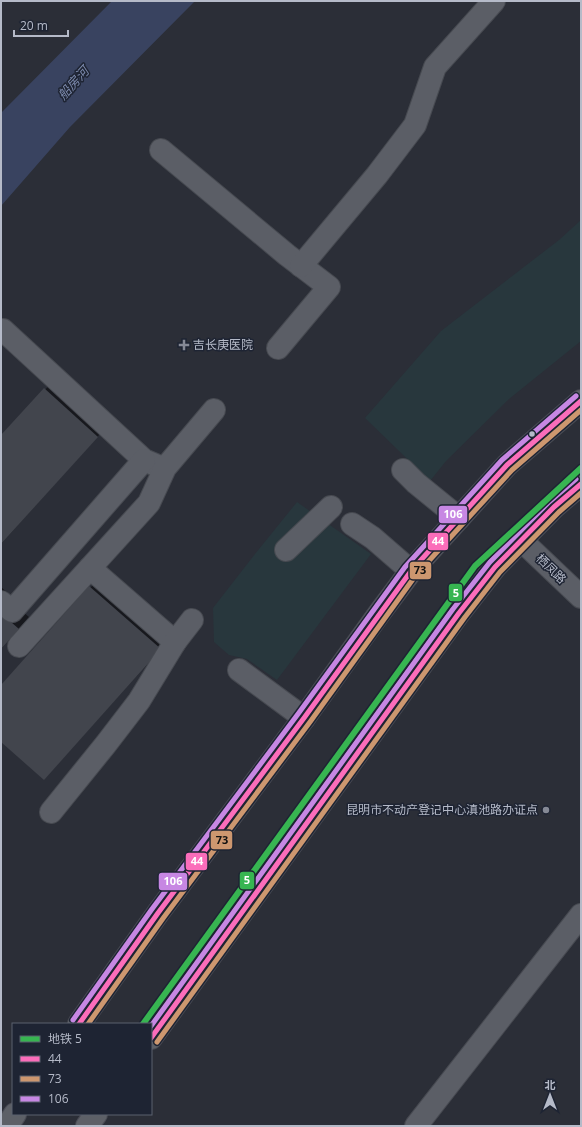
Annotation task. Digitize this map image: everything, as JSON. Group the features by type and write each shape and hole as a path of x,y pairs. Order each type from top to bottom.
{"main road":[{"path":"80,1023 158,913 304,718 411,571 507,465 581,401"},
{"path":"152,1037 459,613 495,567 554,507 581,484"},
{"path":"7,1126 14,1115"},
{"path":"87,1126 95,1115"}],"street":[{"path":"301,266 377,175 415,126 435,67 494,1"},
{"path":"161,150 328,287 278,348"},
{"path":"3,330 144,460 164,468"},
{"path":"18,646 149,503 164,468 214,410"},
{"path":"1,602 12,611 144,460"},
{"path":"403,470 416,483 459,518"},
{"path":"286,550 331,507"},
{"path":"352,524 372,538 411,571"},
{"name":"栖凤路","path":"521,540 581,597"},
{"path":"90,568 175,642"},
{"path":"51,812 106,744 138,701 175,642 192,620"},
{"path":"239,670 304,718"},
{"path":"416,1126 581,915"}],"shaded area":[{"path":"581,220 581,341 509,399 446,461 430,481 365,418 441,331 559,240"},
{"path":"297,502 371,554 277,680 247,659 229,655 214,642 213,608"}],"water":[{"name":"船房河","path":"112,1 195,1 70,127 1,206 1,113"}],"building":[{"path":"44,388 98,437 1,544 1,435"},
{"path":"89,586 161,649 44,780 1,742 1,685"},
{"path":"1,608 14,619 11,622 19,629 1,649"}],"metro line":[{"name":"5","path":"144,1023 475,566 581,468"}],"transit line":[{"name":"106","path":"73,1020 152,909 298,714 405,567 502,460 576,396"},
{"name":"44","path":"80,1023 158,913 304,718 411,571 507,465 581,401"},
{"name":"73","path":"89,1023 164,917 310,722 416,575 512,470 581,410"},
{"name":"106","path":"152,1025 453,609 490,562 549,502 576,479"},
{"name":"44","path":"152,1037 459,613 495,567 554,507 581,484"},
{"name":"73","path":"157,1042 465,617 500,572 559,512 581,493"}],"place":[{"name":"吉长庚医院","path":"184,345"},
{"name":"昆明市不动产登记中心滇池路办证点","path":"546,810"}]}
